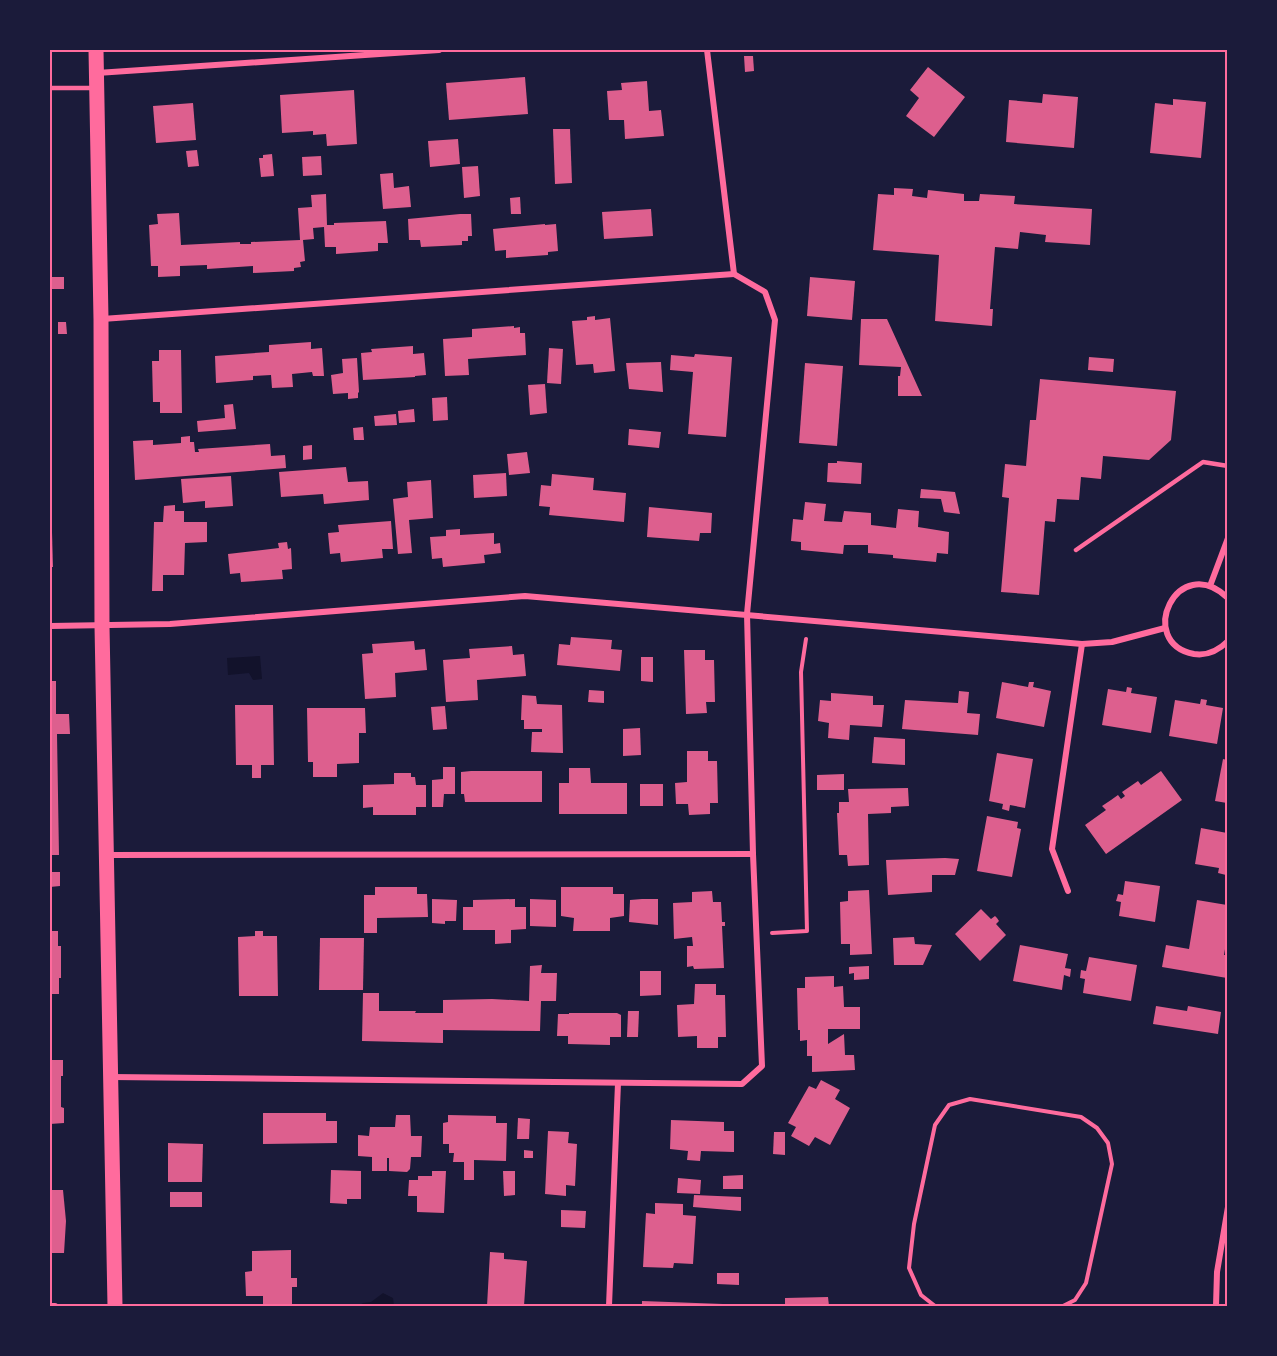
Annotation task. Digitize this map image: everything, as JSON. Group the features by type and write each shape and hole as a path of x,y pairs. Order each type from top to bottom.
{"main road":[{"path":"96,50 101,319 102,626 115,1306"}],"street":[{"path":"97,80 439,50"},
{"path":"707,50 734,274"},
{"path":"101,319 734,274 765,292 775,320 747,614 753,854 762,1066 742,1084 110,1077"},
{"path":"1210,586 1227,538"},
{"path":"1227,598 1216,588 1203,584 1190,585 1177,592 1169,603 1165,616 1165,628 1172,642 1183,651 1197,655 1210,653 1222,647 1227,641"},
{"path":"50,626 170,624 525,596 1082,644 1112,642 1165,628"},
{"path":"1068,891 1052,849 1082,644"},
{"path":"108,855 753,854"},
{"path":"609,1306 618,1083"},
{"path":"1216,1306 1217,1272 1227,1207"},
{"path":"50,1306 56,1306"}],"lane":[{"path":"50,88 97,80"},
{"path":"1076,550 1203,462 1227,466"}],"path":[{"path":"757,934 807,931 801,672 806,639"},
{"path":"935,1306 921,1295 909,1268 914,1224 935,1125 949,1105 970,1099 1081,1117 1097,1128 1108,1143 1112,1164 1086,1283 1075,1300 1063,1306"}],"shaded area":[{"path":"260,656 262,679 253,680 249,673 228,675 227,658"},
{"path":"383,1293 393,1298 394,1306 358,1306 371,1302"}],"building":[{"path":"744,56 753,56 754,71 745,72"},
{"path":"928,67 965,97 934,137 906,116 919,98 910,90"},
{"path":"525,77 528,114 449,120 446,83"},
{"path":"647,81 649,111 661,110 664,136 625,139 624,120 609,120 607,91 622,90 621,83"},
{"path":"354,90 357,144 327,146 326,134 313,135 313,131 282,133 280,95"},
{"path":"1043,94 1078,97 1074,148 1006,142 1009,100 1042,103"},
{"path":"1173,99 1206,102 1201,158 1150,153 1155,103 1173,105"},
{"path":"193,103 196,140 156,143 153,106"},
{"path":"553,129 570,129 572,183 555,184"},
{"path":"458,139 460,164 430,167 428,141"},
{"path":"197,150 199,166 188,167 186,151"},
{"path":"272,154 274,176 261,177 259,158"},
{"path":"321,156 322,175 303,176 302,157"},
{"path":"478,166 480,196 464,198 462,167"},
{"path":"393,173 394,188 409,186 411,207 383,209 380,174"},
{"path":"50,181 52,181 52,236 50,236"},
{"path":"894,188 913,189 912,196 927,198 928,190 964,194 964,201 979,201 980,194 1015,196 1014,204 1092,209 1090,245 1045,242 1046,235 1020,232 1018,249 995,247 990,309 993,309 992,326 935,321 939,255 873,250 878,194 894,195"},
{"path":"326,194 327,225 386,221 388,243 378,243 378,251 336,254 336,247 325,247 324,227 313,228 314,239 303,240 305,261 300,262 301,267 294,268 294,271 253,273 253,266 207,269 207,265 180,266 180,276 158,277 158,266 151,266 149,225 158,224 157,214 179,213 181,245 240,242 240,244 251,244 251,242 300,240 298,208 312,207 311,195"},
{"path":"520,197 521,214 511,214 510,198"},
{"path":"651,209 653,236 604,239 602,212"},
{"path":"471,214 472,236 468,236 468,241 462,241 462,245 421,247 420,240 409,240 408,219"},
{"path":"556,224 558,251 548,252 548,255 506,258 506,250 495,251 493,229"},
{"path":"50,277 64,277 64,289 50,289"},
{"path":"810,277 855,281 852,320 807,316"},
{"path":"595,316 595,320 610,318 615,371 594,373 593,364 576,365 572,321 587,320 587,317"},
{"path":"861,319 887,319 922,396 898,396 898,376 900,376 901,367 859,365"},
{"path":"58,322 66,322 67,334 58,334"},
{"path":"514,326 514,328 520,327 520,333 525,333 526,355 468,359 469,375 445,376 443,339 472,337 472,329"},
{"path":"311,342 311,349 322,348 324,376 313,376 312,372 292,374 293,387 272,388 271,375 253,376 253,380 216,383 215,356 269,352 269,345"},
{"path":"413,346 413,354 424,353 426,375 363,380 361,353 372,352 371,349"},
{"path":"549,348 563,349 561,384 547,383"},
{"path":"159,350 181,350 182,413 160,413 160,402 153,402 152,361 159,361"},
{"path":"695,354 732,357 726,437 688,434 693,372 670,370 671,355 694,357"},
{"path":"1089,357 1114,359 1113,372 1088,370"},
{"path":"357,358 358,398 348,399 348,393 333,394 331,375 343,373 342,359"},
{"path":"661,362 663,392 629,389 626,363"},
{"path":"805,363 843,366 837,446 799,443"},
{"path":"1040,379 1176,391 1171,440 1149,460 1103,456 1101,479 1081,477 1079,500 1057,499 1055,522 1045,521 1039,595 1001,592 1009,498 1002,497 1005,464 1026,466 1030,420 1036,420"},
{"path":"545,384 547,413 530,415 528,385"},
{"path":"447,397 448,420 433,421 432,398"},
{"path":"233,404 236,429 198,432 197,421 225,418 224,405"},
{"path":"414,409 415,422 399,423 398,411"},
{"path":"396,414 397,425 375,426 374,416"},
{"path":"363,427 364,440 354,440 353,428"},
{"path":"629,429 661,432 659,448 628,445"},
{"path":"190,436 190,442 194,442 195,452 199,452 198,449 270,444 271,456 285,455 286,468 135,480 133,441 153,440 153,445 181,443 181,437"},
{"path":"312,445 312,459 303,460 303,446"},
{"path":"527,452 530,473 509,475 507,454"},
{"path":"837,461 862,463 861,484 827,482 828,463 837,463"},
{"path":"346,467 348,482 368,481 369,500 324,504 323,494 281,497 279,472"},
{"path":"506,473 507,496 474,498 473,475"},
{"path":"552,474 594,478 593,490 626,493 624,522 549,515 550,507 539,506 541,485 551,486"},
{"path":"231,476 233,506 205,508 205,501 183,503 181,479"},
{"path":"431,480 433,518 409,520 412,553 398,554 393,499 408,497 407,482"},
{"path":"921,489 955,492 960,514 944,512 941,499 920,498"},
{"path":"805,502 826,504 824,521 842,522 844,511 871,513 871,525 896,528 898,509 919,511 918,527 949,532 948,554 937,553 936,562 868,553 868,545 844,545 843,554 801,550 801,542 791,541 793,519 803,520"},
{"path":"175,505 175,511 184,511 184,522 207,522 207,542 185,543 184,575 163,575 163,591 152,591 154,522 163,522 164,506"},
{"path":"649,507 712,513 711,533 700,533 699,541 647,537"},
{"path":"391,521 393,549 382,549 383,558 341,562 340,553 330,554 328,533 339,532 338,525"},
{"path":"460,529 460,535 494,533 494,544 500,543 501,553 484,555 485,563 443,567 442,558 432,559 430,537 446,536 446,530"},
{"path":"50,531 52,532 53,567 50,567"},
{"path":"287,542 288,549 291,548 292,569 282,570 283,579 241,582 240,573 230,574 228,554 279,548 278,543"},
{"path":"571,637 612,640 611,649 622,650 620,671 557,665 559,644 570,645"},
{"path":"414,641 415,650 425,649 427,670 395,673 396,697 365,699 362,654 373,653 372,644"},
{"path":"512,646 513,655 524,654 526,676 477,680 478,700 446,702 443,660 470,658 469,649"},
{"path":"684,650 705,650 705,660 714,660 715,702 706,702 707,713 686,714"},
{"path":"641,657 653,657 653,682 641,681"},
{"path":"50,681 56,681 56,714 69,714 70,734 57,734 59,855 50,855"},
{"path":"1002,682 1028,687 1029,682 1034,682 1033,687 1051,691 1044,727 996,718"},
{"path":"1127,687 1132,688 1131,693 1157,697 1151,733 1102,725 1108,689 1126,692"},
{"path":"589,690 604,691 604,703 588,702"},
{"path":"959,691 969,692 967,713 980,714 978,735 902,729 905,700 958,703"},
{"path":"831,693 873,696 873,705 884,705 882,727 850,725 849,740 828,738 829,723 818,721 820,700 831,701"},
{"path":"522,695 536,696 537,704 562,705 563,753 531,752 532,732 542,732 542,729 524,729 524,720 521,720"},
{"path":"1201,699 1207,700 1206,705 1223,708 1217,744 1169,736 1175,700 1200,704"},
{"path":"235,705 273,705 274,765 261,765 261,778 252,778 252,765 236,765"},
{"path":"445,706 447,729 433,730 431,707"},
{"path":"307,708 365,708 366,733 359,733 359,763 337,764 337,777 313,777 313,762 308,762"},
{"path":"640,728 641,755 623,756 623,729"},
{"path":"874,737 905,739 905,765 872,763"},
{"path":"687,751 708,751 708,761 717,761 718,803 710,803 710,814 689,815 688,804 676,804 675,783 687,782"},
{"path":"997,753 1033,759 1025,808 1010,805 1009,811 1002,809 1003,804 989,801"},
{"path":"1223,759 1227,760 1227,803 1215,801"},
{"path":"443,767 455,767 455,794 444,794 443,807 432,807 432,780 443,779"},
{"path":"569,768 590,768 591,783 627,783 627,814 559,814 559,783 569,783"},
{"path":"542,771 542,802 465,802 464,794 461,794 461,772"},
{"path":"1161,771 1182,800 1106,854 1085,825 1106,810 1102,806 1118,795 1121,799 1125,796 1122,792 1138,781 1141,785"},
{"path":"394,773 411,773 411,777 415,777 416,785 426,785 426,807 416,807 416,815 373,815 373,807 363,808 363,785 394,784"},
{"path":"844,774 844,790 817,790 817,775"},
{"path":"640,784 663,784 663,806 640,806"},
{"path":"908,788 909,806 891,807 891,813 868,814 869,865 848,866 847,855 839,855 837,813 839,813 839,802 849,802 848,789"},
{"path":"987,816 1018,822 1017,828 1021,829 1012,877 977,871"},
{"path":"1201,828 1227,833 1226,875 1218,873 1219,868 1195,864"},
{"path":"959,859 955,875 932,875 932,892 888,895 886,860"},
{"path":"50,872 60,872 60,886 50,887"},
{"path":"1125,881 1160,886 1155,922 1119,916 1121,902 1116,901 1118,894 1123,895"},
{"path":"375,887 417,887 417,894 427,894 428,917 377,918 377,933 364,933 364,895 375,895"},
{"path":"561,887 613,887 613,894 624,894 624,916 610,918 610,931 573,931 574,918 561,916"},
{"path":"869,890 872,954 850,955 850,944 841,944 840,902 848,901 848,891"},
{"path":"712,891 713,902 721,902 722,922 725,922 725,926 722,926 724,968 694,969 693,966 687,967 687,946 693,946 692,937 674,939 673,903 692,902 692,892"},
{"path":"432,899 457,900 456,921 445,921 445,924 432,923"},
{"path":"515,899 515,907 526,907 526,929 511,930 511,943 495,944 495,930 463,930 463,907 473,907 473,900"},
{"path":"530,899 556,900 556,927 530,926"},
{"path":"658,899 658,925 629,922 630,900"},
{"path":"1197,900 1227,905 1227,937 1224,955 1227,955 1227,978 1162,967 1166,945 1189,949"},
{"path":"981,909 991,919 995,916 997,918 999,921 996,924 1006,935 980,961 955,934"},
{"path":"50,931 58,931 58,946 61,946 59,994 50,994"},
{"path":"255,931 263,931 263,936 277,936 278,996 239,996 238,937 255,936"},
{"path":"914,937 915,944 932,945 923,965 894,965 893,938"},
{"path":"320,938 364,938 363,990 319,990"},
{"path":"1020,945 1068,954 1065,968 1071,969 1070,977 1064,975 1062,990 1013,981"},
{"path":"1089,957 1137,965 1131,1001 1083,993 1085,979 1080,978 1081,970 1086,971"},
{"path":"542,965 541,973 557,973 556,1001 541,1001 540,1031 443,1030 443,1043 362,1041 363,993 379,993 379,1011 416,1011 415,1013 443,1013 443,1000 529,1001 530,966"},
{"path":"869,966 869,979 854,980 854,973 849,974 849,967"},
{"path":"640,971 661,971 661,995 640,996"},
{"path":"834,976 834,987 843,986 844,1007 860,1007 860,1029 828,1029 828,1044 844,1034 845,1055 854,1055 855,1070 812,1072 812,1056 807,1056 807,1040 800,1041 800,1030 798,1030 797,988 805,988 805,977"},
{"path":"695,984 716,984 716,995 725,995 726,1037 718,1037 718,1048 697,1048 697,1036 678,1037 677,1005 694,1004"},
{"path":"1156,1006 1187,1011 1188,1006 1221,1012 1218,1034 1153,1024"},
{"path":"628,1011 639,1011 638,1037 627,1037"},
{"path":"617,1013 621,1015 621,1037 610,1037 610,1045 568,1044 568,1036 557,1036 558,1014"},
{"path":"50,1060 63,1060 61,1107 64,1108 64,1123 50,1124"},
{"path":"821,1080 840,1090 835,1099 850,1108 830,1145 815,1137 809,1146 791,1136 796,1127 788,1123 809,1086 816,1089"},
{"path":"263,1113 326,1113 326,1121 337,1121 337,1143 263,1144"},
{"path":"396,1115 410,1115 411,1136 422,1136 421,1157 411,1157 410,1169 407,1172 389,1171 389,1158 387,1158 387,1171 372,1171 372,1157 358,1156 358,1135 369,1136 370,1127 395,1127"},
{"path":"448,1115 496,1116 496,1123 507,1123 506,1161 474,1160 474,1180 464,1180 464,1162 453,1162 454,1153 449,1153 449,1144 443,1144 443,1123 448,1122"},
{"path":"518,1118 530,1119 529,1139 517,1139"},
{"path":"671,1120 724,1122 724,1131 734,1131 734,1152 701,1151 700,1161 687,1160 688,1151 670,1149"},
{"path":"548,1131 569,1132 568,1143 577,1144 575,1186 566,1185 566,1196 545,1194"},
{"path":"774,1132 785,1132 785,1155 773,1154"},
{"path":"168,1143 203,1144 202,1182 168,1182"},
{"path":"524,1150 533,1151 533,1158 524,1158"},
{"path":"331,1170 361,1171 361,1199 347,1199 347,1204 330,1203"},
{"path":"432,1171 446,1171 444,1213 417,1212 417,1196 408,1196 409,1180 418,1180 418,1176 432,1176"},
{"path":"503,1171 515,1171 515,1195 504,1196"},
{"path":"743,1175 743,1189 723,1189 723,1176"},
{"path":"678,1178 701,1180 700,1194 677,1193"},
{"path":"50,1190 63,1190 66,1221 64,1253 50,1253"},
{"path":"170,1192 202,1192 202,1207 170,1207"},
{"path":"694,1195 741,1197 741,1211 693,1207"},
{"path":"655,1203 683,1204 683,1215 696,1216 693,1264 674,1263 673,1268 643,1267 646,1213 655,1214"},
{"path":"561,1210 586,1211 585,1228 561,1227"},
{"path":"291,1250 291,1278 297,1278 297,1287 292,1287 292,1306 263,1306 263,1296 246,1296 245,1272 252,1271 252,1251"},
{"path":"490,1252 504,1253 504,1259 527,1261 524,1306 487,1306"},
{"path":"717,1273 739,1273 739,1285 717,1284"},
{"path":"828,1297 829,1306 785,1306 785,1298"},
{"path":"642,1301 723,1304 723,1306 642,1306"}]}
